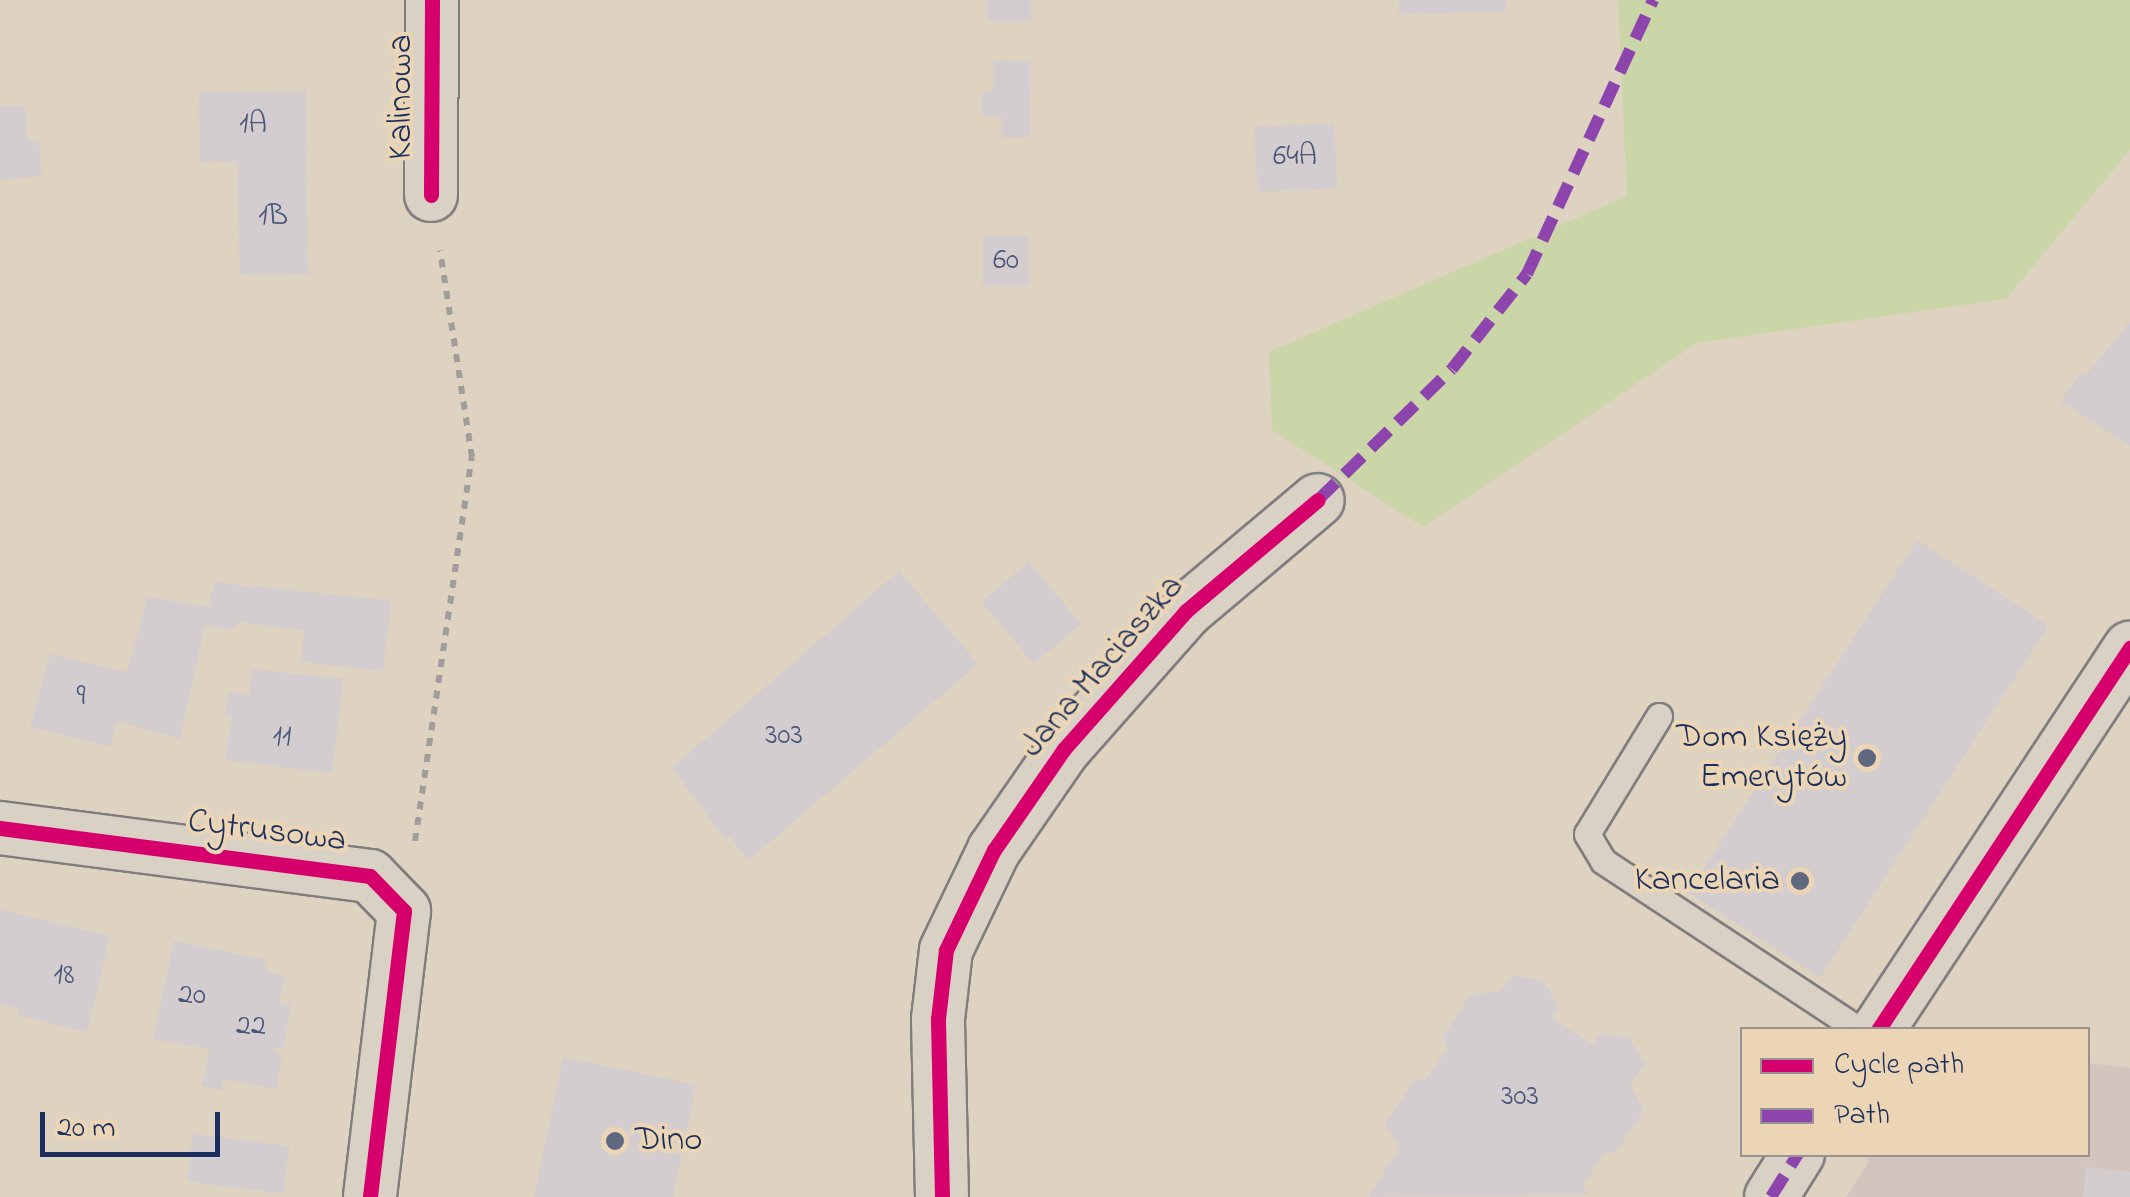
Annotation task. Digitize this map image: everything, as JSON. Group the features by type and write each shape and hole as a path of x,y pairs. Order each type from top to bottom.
{"street":[{"name":"Kalinowa","path":"431,194 432,0"},
{"name":"Jana Maciaszka","path":"942,1197 938,1019 946,950 994,850 1064,749 1186,611 1318,500"},
{"path":"1880,1027 2130,648"},
{"name":"Cytrusowa","path":"0,828 370,876 404,911"},
{"path":"370,1197 404,911"},
{"path":"1771,1197 1796,1157"}],"lane":[{"path":"1659,716 1587,834 1603,860 1854,1027"}],"shaded area":[{"path":"2090,1063 2130,1068 2130,1197 1846,1197 1869,1162 1867,1157 2090,1157"}],"green space":[{"path":"1618,0 2130,0 2130,150 2006,299 1697,343 1423,527 1272,430 1269,352 1627,196"}],"building":[{"path":"987,0 1031,0 1031,21 987,21"},
{"path":"1399,0 1506,0 1506,12 1399,14"},
{"path":"993,60 1031,61 1030,137 1001,137 1001,116 982,116 982,92 993,91"},
{"path":"306,91 308,274 240,275 237,161 200,162 199,92"},
{"path":"25,106 28,141 39,140 41,176 0,180 0,107"},
{"path":"1334,123 1337,188 1258,192 1254,127"},
{"path":"983,236 1029,236 1029,286 983,286"},
{"path":"2130,322 2130,446 2061,401 2081,372 2086,375"},
{"name":"Dom Księży Emerytów","path":"1917,540 2049,626 1820,978 1688,892"},
{"path":"1029,562 1081,624 1034,664 982,602"},
{"path":"899,571 978,664 749,860 729,836 725,839 672,768"},
{"path":"214,582 391,601 383,671 301,662 304,630 237,622 234,630 205,625 180,739 117,721 110,747 30,727 50,654 127,672 147,597 209,607"},
{"path":"253,669 343,679 332,773 225,760 232,716 225,714 229,692 249,694"},
{"path":"0,910 110,936 87,1032 18,1015 20,1009 0,1004"},
{"path":"174,941 263,959 269,973 285,976 279,1004 291,1006 283,1048 276,1047 274,1053 282,1055 276,1089 224,1079 222,1090 202,1086 210,1049 153,1039"},
{"path":"1513,975 1544,981 1558,1007 1552,1018 1593,1045 1599,1034 1629,1038 1645,1063 1630,1085 1644,1110 1615,1153 1605,1152 1583,1185 1588,1195 1368,1197 1400,1148 1385,1125 1415,1079 1425,1081 1448,1048 1443,1037 1471,994 1500,992"},
{"name":"Dino","path":"563,1057 696,1085 673,1197 534,1197"},
{"path":"193,1134 289,1146 283,1193 187,1182"},
{"path":"2086,1167 2130,1172 2130,1197 2083,1197"}],"marked path":[{"path":"1318,500 1452,369 1527,274 1653,0"},
{"path":"1771,1197 1796,1157"}],"cycle path":[{"path":"431,195 432,0"},
{"path":"942,1197 938,1019 946,950 994,850 1064,749 1186,611 1318,500"},
{"path":"1880,1027 2130,648"},
{"path":"0,828 370,876 404,911 370,1197"}],"place":[{"name":"Dom Księży Emerytów","path":"1867,758"},
{"name":"Kancelaria","path":"1800,881"},
{"name":"Dino","path":"615,1141"}]}
